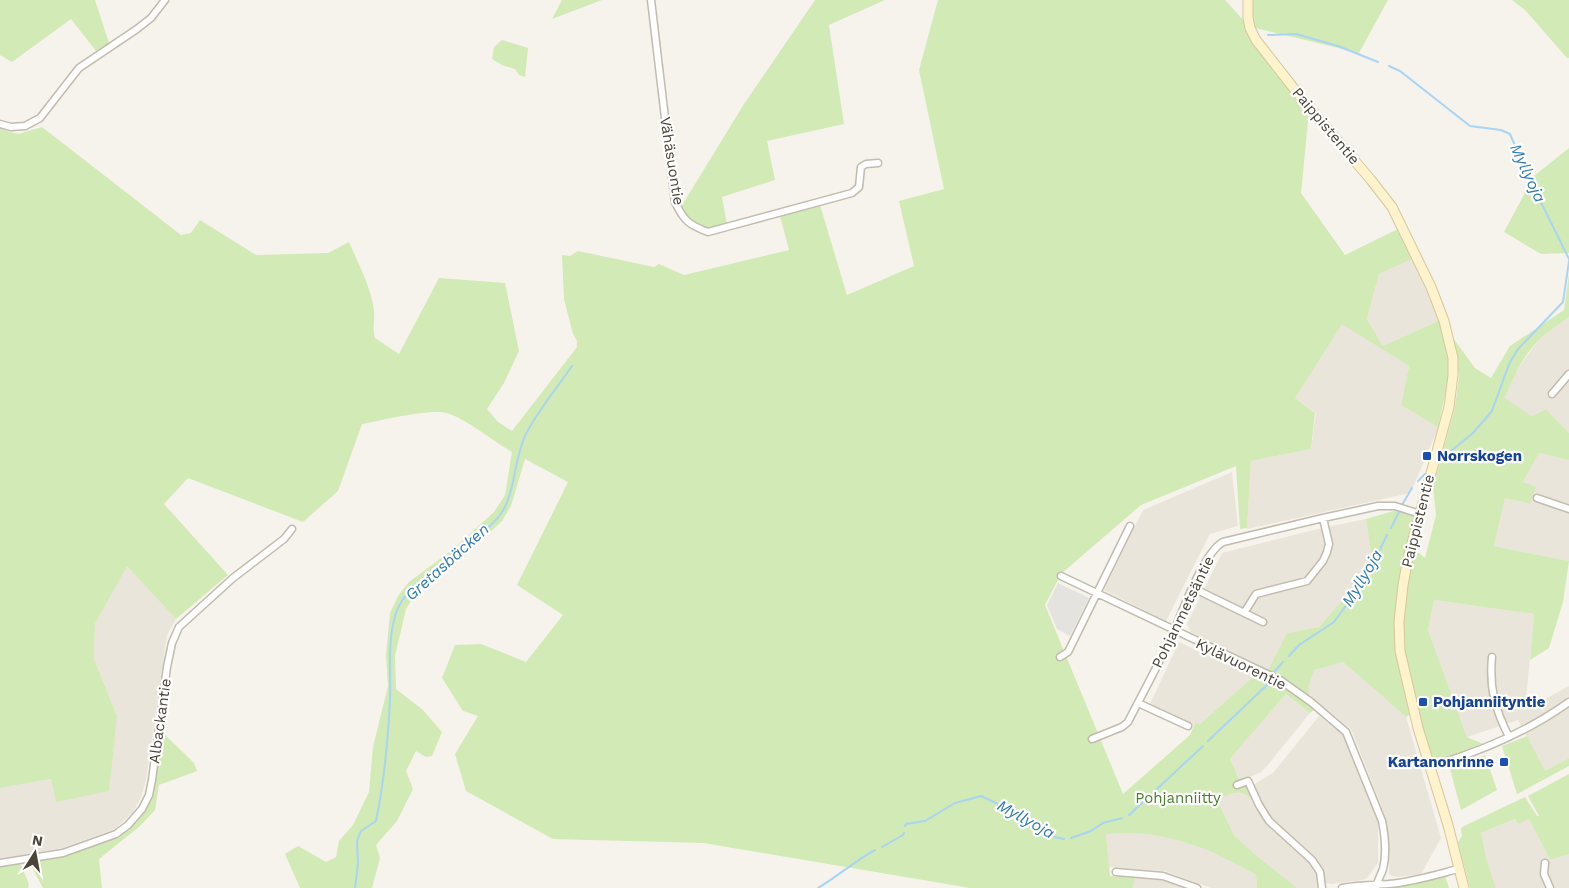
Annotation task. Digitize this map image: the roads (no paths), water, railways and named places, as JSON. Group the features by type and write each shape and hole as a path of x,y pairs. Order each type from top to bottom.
{"street":[{"path":"0,124 10,127 25,126 40,118 79,68 137,30 151,18 165,0"},
{"name":"Vähäsuontie","path":"652,0 675,202 681,214 692,226 708,232 852,193 859,187 861,167 866,164 878,163"},
{"name":"Paippistentie","path":"1248,0 1248,18 1250,28 1256,40 1392,207 1431,287 1444,321 1453,358 1449,407 1402,585 1399,622 1400,651 1418,728 1431,766 1464,888"},
{"path":"1552,394 1569,374"},
{"path":"1537,498 1569,509"},
{"name":"Pohjanmetsäntie","path":"1092,739 1128,722 1174,631 1193,588 1211,553 1218,544 1378,506 1395,506 1420,514"},
{"path":"1244,613 1256,594 1307,581 1323,561 1329,544 1323,518"},
{"path":"1060,657 1068,652 1130,526"},
{"name":"Albackantie","path":"0,864 63,853 116,834 128,825 142,809 149,795 152,780 167,666 174,635 178,627 234,578 284,539 292,529"},
{"name":"Kylävuorentie","path":"1061,576 1280,680 1311,702 1346,732 1382,821 1384,831 1383,868 1376,886"},
{"path":"1193,588 1263,622"},
{"path":"1492,656 1490,678 1496,705 1510,737"},
{"path":"1431,766 1510,737 1548,718 1569,702"},
{"path":"1138,703 1188,726"},
{"path":"1237,785 1248,781 1269,821 1312,860 1320,872 1322,888"},
{"path":"1545,864 1544,874 1550,888"},
{"path":"1342,888 1363,884 1376,886 1420,879 1458,869"},
{"path":"1116,872 1163,876 1197,888"}],"waterway":[{"name":"Myllyoja","path":"1268,35 1296,34 1338,46 1378,62"},
{"name":"Myllyoja","path":"1389,66 1400,71 1470,126 1501,130 1510,134 1528,176 1569,259"},
{"name":"Myllyoja","path":"1444,460 1451,451 1473,433 1492,411 1509,364 1518,349 1563,302 1569,261"},
{"name":"Gretasbäcken","path":"355,888 358,864 357,841 361,831 376,821 381,792 390,700 391,634 400,603 411,589 469,545 500,515 509,498 521,445 525,436 572,366"},
{"name":"Myllyoja","path":"1418,481 1425,474"},
{"name":"Myllyoja","path":"1402,505 1412,488"},
{"name":"Myllyoja","path":"1391,528 1399,512"},
{"name":"Myllyoja","path":"1289,656 1299,645 1334,622 1366,578 1387,535"},
{"name":"Myllyoja","path":"1274,672 1283,662"},
{"name":"Myllyoja","path":"1208,741 1269,683"},
{"name":"Myllyoja","path":"1129,815 1203,746"},
{"name":"Myllyoja","path":"905,826 906,824 925,821 955,803 981,796 1039,823 1043,831 1048,835 1064,839"},
{"name":"Myllyoja","path":"1071,838 1091,831 1103,823 1122,818"},
{"name":"Myllyoja","path":"882,847 904,833"},
{"name":"Myllyoja","path":"818,888 875,850"}],"place":[{"name":"Norrskogen","path":"1427,456"},
{"name":"Pohjanniityntie","path":"1423,702"},
{"name":"Kartanonrinne","path":"1504,762"}],"park label":[{"name":"Pohjanniitty","path":"1178,798"}]}
